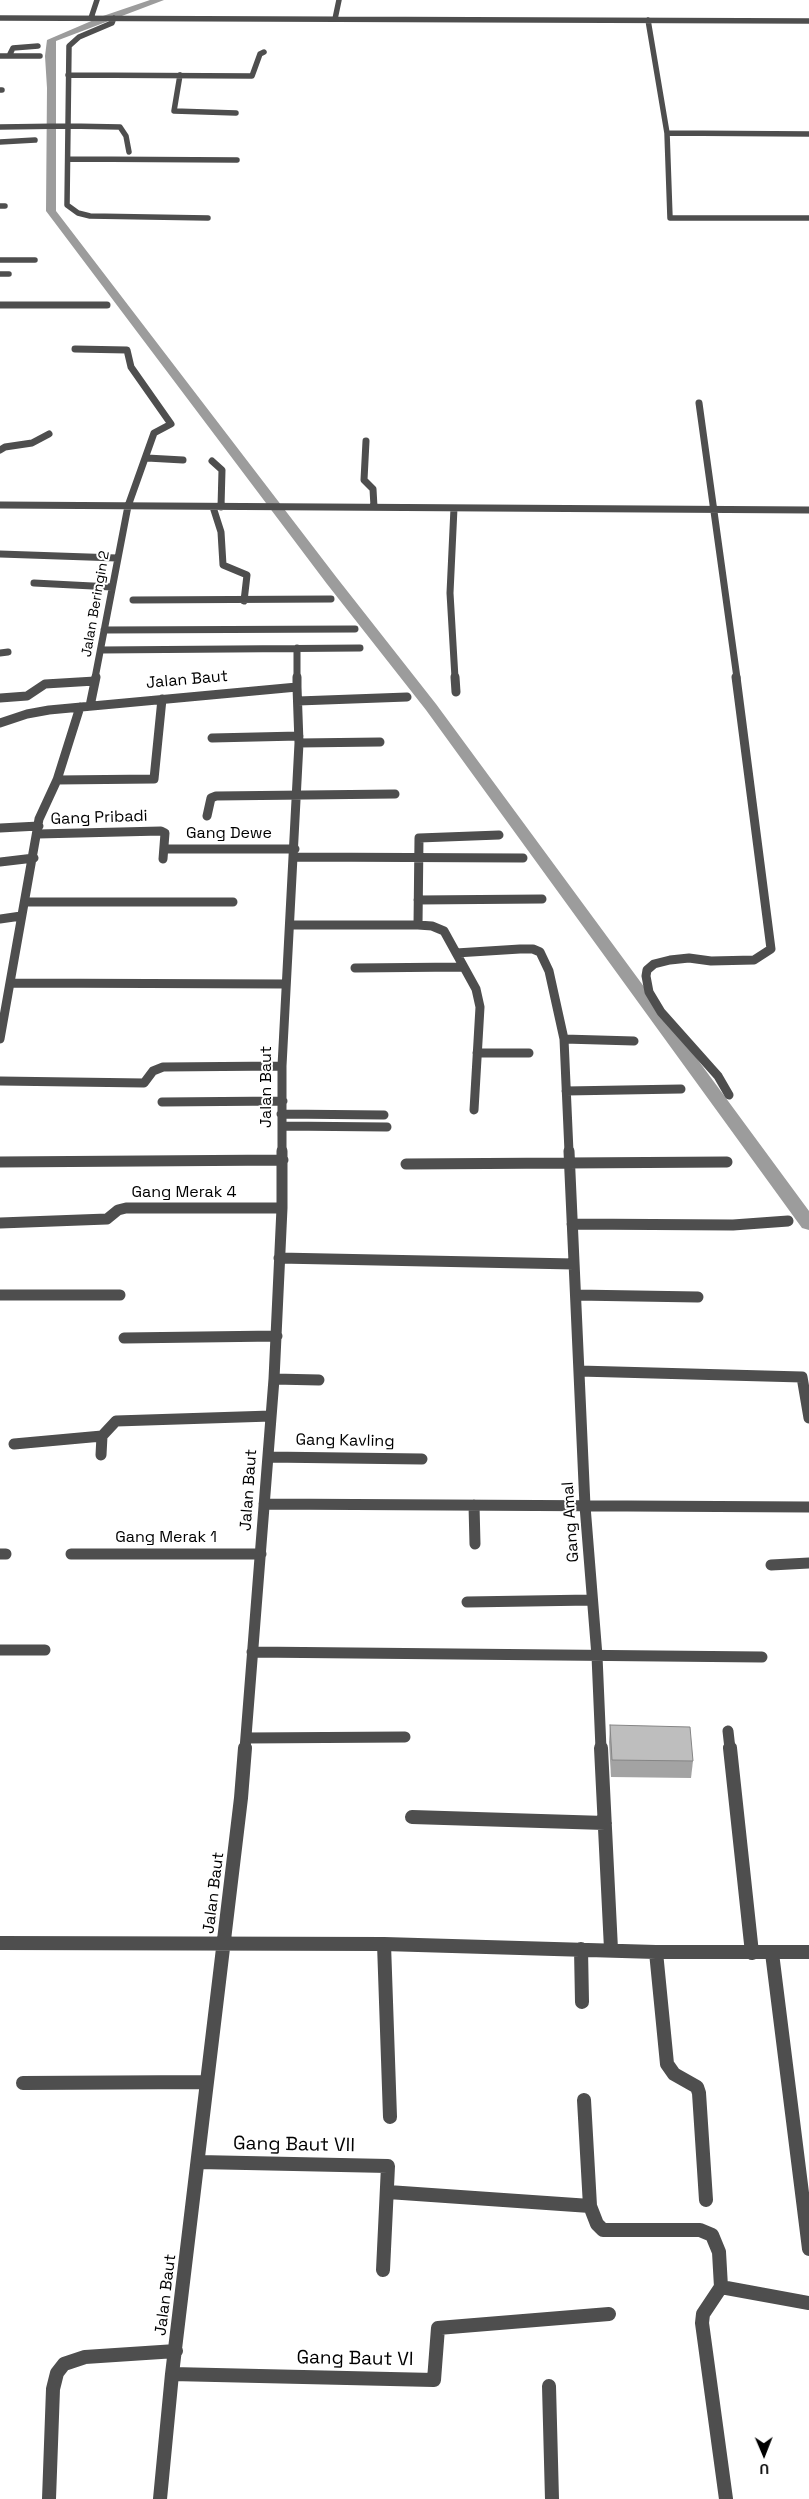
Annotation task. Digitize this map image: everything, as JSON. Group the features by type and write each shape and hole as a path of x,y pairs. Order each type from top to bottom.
{"street":[{"path":"91,18 97,0"},
{"path":"335,19 339,0"},
{"path":"0,18 809,21"},
{"path":"114,18 112,23 72,42 69,46 66,127 69,159 67,205 78,213 99,217 208,218"},
{"path":"648,20 667,133 670,218 809,218"},
{"path":"9,56 13,48 38,46"},
{"path":"68,75 252,76 260,54 264,52"},
{"path":"0,56 40,56"},
{"path":"180,75 174,111 236,113"},
{"path":"0,121 42,120"},
{"path":"0,127 120,127 126,136 129,152"},
{"path":"667,133 809,134"},
{"path":"0,142 35,140"},
{"path":"69,159 237,160"},
{"path":"0,260 35,260"},
{"path":"0,274 9,274"},
{"path":"0,305 106,305"},
{"name":"Jalan Beringin 2","path":"0,1039 21,916 39,830 39,820 57,780 95,681 128,506 154,434 171,424 132,367 127,350 75,349"},
{"path":"698,403 715,509 771,949 754,960 711,961 688,958 670,960 654,964 647,970 646,976 649,992 661,1012 718,1076 728,1095"},
{"path":"0,450 5,446 32,443 48,434"},
{"path":"366,441 364,480 373,489 374,507"},
{"path":"146,458 183,460"},
{"path":"212,461 219,467 222,474 217,507 223,566 247,575 244,601"},
{"path":"0,505 809,510"},
{"path":"454,508 450,593 456,692"},
{"path":"0,554 117,558"},
{"path":"34,583 112,587"},
{"path":"134,600 244,601 331,599"},
{"path":"104,630 355,629"},
{"path":"297,687 298,648"},
{"path":"101,650 360,648"},
{"path":"0,698 27,696 45,684 95,681"},
{"name":"Jalan Baut","path":"0,723 27,714 85,706 297,687 299,739 291,925 285,984 282,1066 283,1101 281,1114 283,1160 282,1208 277,1336 261,1554 246,1738 224,1944 172,2374 160,2499"},
{"path":"298,701 406,697"},
{"path":"57,780 154,779 162,699"},
{"path":"212,738 380,742"},
{"path":"207,816 211,798 216,796 395,794"},
{"path":"0,828 39,830"},
{"name":"Gang Pribadi","path":"39,830 161,831 165,833 164,854"},
{"path":"418,924 419,838 499,835"},
{"name":"Gang Dewe","path":"164,854 294,853 418,858 523,858"},
{"path":"0,862 34,858"},
{"path":"418,900 542,899"},
{"path":"25,902 233,902"},
{"path":"0,919 21,916"},
{"path":"291,925 418,924 432,926 444,932 476,989 480,1007 481,1017 474,1110"},
{"name":"Gang Amal","path":"456,953 520,949 533,949 540,952 550,971 564,1039 585,1506 591,1600 597,1656 611,1950"},
{"path":"354,968 462,967"},
{"path":"11,983 285,984"},
{"path":"564,1039 634,1041"},
{"path":"477,1053 529,1053"},
{"path":"0,1081 144,1083 148,1080 153,1070 163,1067 282,1066"},
{"path":"566,1091 681,1089"},
{"path":"162,1102 283,1101"},
{"path":"281,1114 384,1115"},
{"path":"282,1126 387,1127"},
{"path":"0,1162 283,1160"},
{"path":"406,1164 727,1162"},
{"name":"Gang Merak 4","path":"0,1223 107,1219 118,1210 126,1208 282,1208"},
{"path":"572,1224 733,1225 788,1221"},
{"path":"279,1258 574,1264"},
{"path":"0,1295 120,1295"},
{"path":"576,1295 698,1297"},
{"path":"124,1338 277,1336"},
{"path":"579,1371 802,1377 809,1418"},
{"path":"274,1379 319,1380"},
{"path":"101,1455 102,1436 116,1421 271,1416"},
{"path":"14,1444 102,1436"},
{"name":"Gang Kavling","path":"268,1456 422,1459"},
{"path":"264,1504 809,1507"},
{"path":"474,1505 475,1544"},
{"name":"Gang Merak 1","path":"71,1554 261,1554"},
{"path":"770,1564 809,1563"},
{"path":"467,1602 591,1600"},
{"path":"0,1650 45,1650"},
{"path":"252,1652 762,1656"},
{"path":"728,1731 752,1953"},
{"path":"246,1738 405,1737"},
{"path":"412,1817 605,1823"},
{"path":"0,1943 384,1944 656,1952 809,1952"},
{"path":"384,1944 390,2117"},
{"path":"581,1949 582,2002"},
{"path":"656,1952 667,2064 674,2074 697,2087 699,2094 706,2200"},
{"path":"772,1953 809,2250"},
{"path":"23,2083 208,2082"},
{"path":"584,2100 590,2206 593,2209 597,2224 603,2230 705,2230 712,2235 718,2252 721,2287 703,2314 702,2323 726,2499"},
{"name":"Gang Baut VII","path":"199,2162 388,2166 388,2192"},
{"path":"383,2270 388,2192 590,2206"},
{"path":"721,2287 809,2303"},
{"name":"Gang Baut VI","path":"172,2374 434,2380 438,2328 609,2314"},
{"path":"49,2499 53,2389 57,2373 64,2364 85,2357 176,2351"},
{"path":"549,2386 552,2499"}],"building":[{"path":"610,1725 690,1727 693,1761 612,1760"}],"waterway":[{"path":"159,0 106,18 52,40 50,56 52,88 51,211 332,581 431,707 809,1224"}]}
